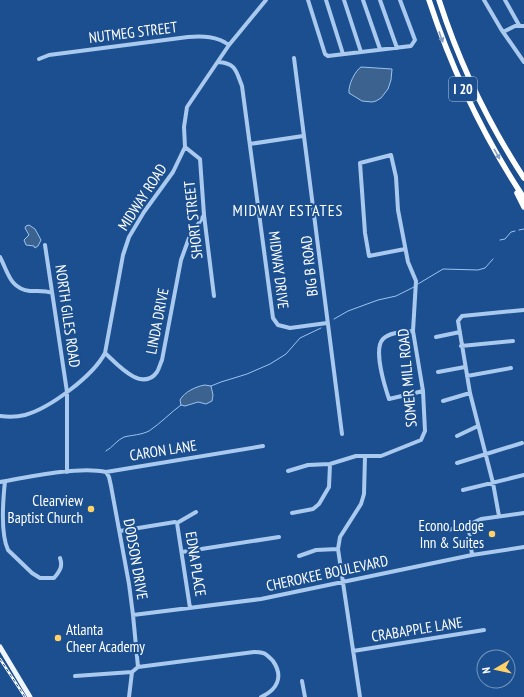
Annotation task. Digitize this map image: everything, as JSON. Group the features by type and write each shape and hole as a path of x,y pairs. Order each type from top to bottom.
{"highway":[{"name":"I 20","path":"429,0 444,44 462,86 480,123 524,198"},
{"name":"I 20","path":"439,0 455,46 476,92 504,146 524,177"},
{"path":"508,173 524,207"}],"main road":[{"path":"0,648 30,697"}],"street":[{"name":"MIDWAY ROAD","path":"0,416 13,417 34,412 56,400 92,371 102,359 105,353 122,255 129,238 144,212 173,172 185,147 184,127 187,107 229,45 266,0"},
{"path":"308,0 325,54 328,56 411,46 415,40 400,0"},
{"path":"326,0 343,54"},
{"path":"344,0 361,52"},
{"path":"363,0 380,49"},
{"path":"380,0 397,48"},
{"path":"484,0 503,32 524,62"},
{"path":"505,0 519,25"},
{"path":"503,32 515,26 524,26"},
{"name":"NUTMEG STREET","path":"39,59 49,55 188,37 210,37 224,41 229,45"},
{"name":"BIG B ROAD","path":"294,58 342,434"},
{"name":"MIDWAY DRIVE","path":"218,62 228,63 234,68 242,86 273,318 278,325 290,328 327,323"},
{"path":"250,144 303,136"},
{"name":"SHORT STREET","path":"185,147 200,159 204,215 214,296"},
{"name":"SOMER MILL ROAD","path":"288,470 308,465 330,464 356,456 381,456 421,440 425,431 423,391 413,331 416,281 405,250 398,210 396,177 391,155 360,163 365,233 369,256 405,250"},
{"name":"LINDA DRIVE","path":"105,353 114,362 137,379 144,380 151,378 157,372 162,360 181,260 189,238 204,215"},
{"name":"NORTH GILES ROAD","path":"45,244 57,316 67,392 67,472"},
{"path":"0,257 12,283 29,291 48,291 52,293"},
{"path":"499,516 470,393 458,321 462,316 524,310"},
{"path":"413,331 389,335 383,340 379,347 382,378 389,399 423,391"},
{"path":"436,337 460,332"},
{"path":"461,346 513,341"},
{"path":"438,372 465,367"},
{"path":"467,376 511,368"},
{"path":"443,401 470,393"},
{"path":"457,436 478,426"},
{"path":"457,463 522,442"},
{"name":"CARON LANE","path":"0,482 67,472 89,470 106,472 263,446"},
{"path":"360,697 338,549 340,537 361,504 364,494 365,456"},
{"path":"292,513 313,509 319,504 329,487 330,464"},
{"name":"DODSON DRIVE","path":"106,472 111,484 120,531 133,616 138,667"},
{"path":"463,490 524,475"},
{"path":"5,481 2,508 4,539 8,550 32,573 40,578 54,578 61,568 62,564 60,558"},
{"path":"120,531 175,522 177,523 196,512"},
{"path":"472,555 469,528 470,524 475,521 499,516 524,513"},
{"name":"EDNA PLACE","path":"177,523 190,608"},
{"path":"446,530 464,527 469,528"},
{"path":"182,552 279,537"},
{"name":"CHEROKEE BOULEVARD","path":"133,616 261,599 472,555 524,547"},
{"path":"299,556 316,550 338,549"},
{"name":"CRABAPPLE LANE","path":"353,651 484,630"},
{"path":"75,676 132,672 138,667 254,652 263,653 268,655 277,668 279,676 275,687 268,694 261,697"},
{"path":"129,697 132,672"},
{"path":"302,681 306,697"}],"water":[{"path":"361,67 392,69 388,89 381,98 376,101 362,101 349,93 352,78"},
{"path":"29,225 35,229 41,240 35,248 34,246 26,245 24,240 29,235 25,228"},
{"path":"205,385 211,386 213,395 212,401 206,404 198,402 185,406 181,405 180,400 184,394"}],"waterway":[{"path":"519,230 524,229"},
{"path":"500,240 505,239 511,232 515,231"},
{"path":"418,284 443,269 478,270 485,268 493,259"},
{"path":"334,319 348,311 378,300 396,296 414,287"},
{"path":"211,386 247,374 270,364 286,354 300,338 321,328"},
{"path":"106,451 124,437 149,431 181,405"}],"railway":[{"path":"0,659 25,697"}],"place":[{"name":"Clearview Baptist Church","path":"91,509"},
{"name":"Econo Lodge Inn & Suites","path":"492,534"},
{"name":"Atlanta Cheer Academy","path":"58,638"}],"district":[{"name":"MIDWAY ESTATES","path":"288,210"}]}
